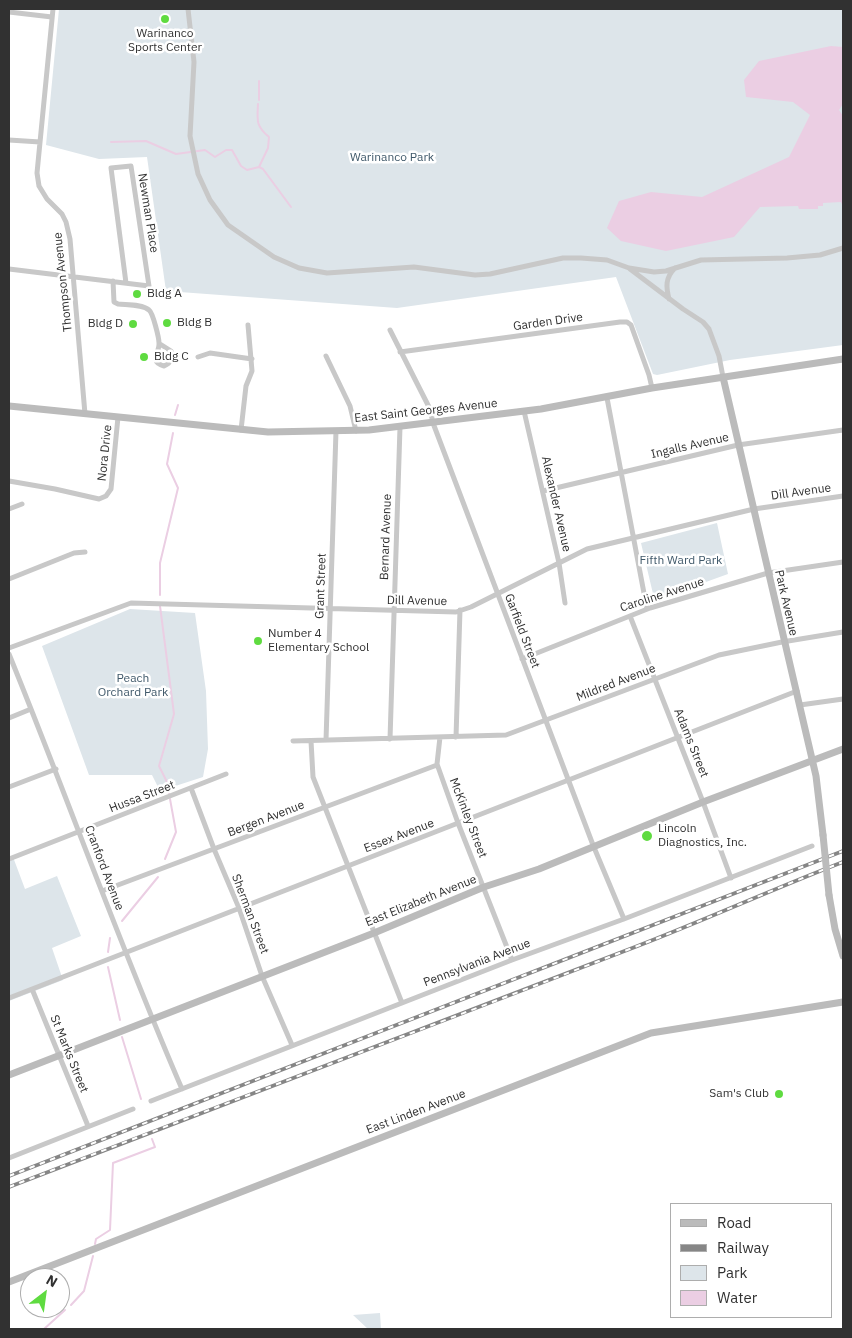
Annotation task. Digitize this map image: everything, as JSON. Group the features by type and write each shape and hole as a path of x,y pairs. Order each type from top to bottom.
{"street":[{"name":"Thompson Avenue","path":"52,9 37,173 39,186 47,199 62,214 70,239 85,414"},
{"path":"188,9 194,62 190,126 191,144 198,174 210,200 228,225 274,257 299,268 327,273 414,267 475,275 490,274 563,258 607,260 628,268 654,272 707,259 787,258 820,255 843,248"},
{"path":"9,12 52,17"},
{"path":"9,140 40,142"},
{"name":"Newman Place","path":"9,269 149,286 131,166 111,168 126,283"},
{"path":"628,268 703,322 709,329 719,356 723,377"},
{"path":"670,300 666,283 675,268"},
{"path":"113,281 114,302 143,307 152,313 160,344"},
{"name":"Garden Drive","path":"400,352 627,322 631,325 652,388"},
{"path":"241,430 246,386 252,371 248,325"},
{"name":"Garfield Street","path":"390,330 430,409 433,423 593,847 624,919"},
{"path":"198,357 210,353 252,359"},
{"path":"326,356 350,406 356,431"},
{"name":"East Saint Georges Avenue","path":"9,406 268,432 356,431 524,411 607,398 652,388 843,359"},
{"name":"Park Avenue","path":"723,377 816,776 829,895 835,929 843,956"},
{"path":"607,398 647,609"},
{"name":"Alexander Avenue","path":"524,411 559,563 565,603"},
{"name":"Nora Drive","path":"9,481 99,499 103,498 109,492 118,418"},
{"name":"Bernard Avenue","path":"390,739 400,427"},
{"name":"Ingalls Avenue","path":"542,491 738,445 843,430"},
{"name":"Grant Street","path":"326,740 336,431"},
{"name":"Dill Avenue","path":"9,648 130,602 456,612 471,607 587,549 753,509 843,496"},
{"path":"9,509 22,504"},
{"path":"9,579 74,553 85,552"},
{"name":"Caroline Avenue","path":"522,659 647,609 768,573 843,562"},
{"path":"456,737 460,610"},
{"name":"Adams Street","path":"630,616 679,737 731,878"},
{"name":"Mildred Avenue","path":"440,737 506,735 719,656 783,641 843,632"},
{"name":"Cranford Avenue","path":"9,654 56,769 152,1019 182,1089"},
{"name":"Essex Avenue","path":"9,998 797,691"},
{"path":"800,705 843,699"},
{"path":"9,718 31,709"},
{"path":"293,741 440,737"},
{"name":"McKinley Street","path":"440,737 437,765 512,960"},
{"path":"311,741 312,776 402,1003"},
{"name":"East Elizabeth Avenue","path":"9,1075 374,933 484,887 538,869 704,802 843,749"},
{"name":"Bergen Avenue","path":"102,891 437,765"},
{"path":"9,787 56,769"},
{"name":"Hussa Street","path":"9,859 226,774"},
{"name":"Sherman Street","path":"191,788 239,908 262,976 292,1046"},
{"name":"Pennsylvania Avenue","path":"151,1101 512,960 812,846"},
{"name":"St Marks Street","path":"32,989 88,1126"},
{"name":"East Linden Avenue","path":"9,1282 651,1033 843,1002"},
{"path":"9,1158 133,1109"}],"green space":[{"name":"Warinanco Park","path":"59,9 843,9 843,345 730,360 657,375 653,374 616,277 397,308 166,291 147,157 99,159 46,145"},
{"name":"Fifth Ward Park","path":"717,523 728,574 654,598 641,543"},
{"name":"Peach Orchard Park","path":"130,609 195,613 206,691 208,749 203,777 160,791 152,775 89,775 42,646"},
{"path":"13,857 25,889 57,876 81,936 52,948 63,980 9,1001 9,859"},
{"path":"380,1313 381,1329 368,1329 353,1315"}],"water":[{"path":"831,46 843,47 843,104 839,110 843,116 843,207 841,202 823,203 823,206 818,206 818,209 799,209 798,206 760,207 734,237 666,251 621,241 607,228 619,201 651,192 702,197 789,157 810,115 793,102 746,97 744,80 759,61"}],"waterway":[{"path":"259,81 259,100"},
{"path":"258,104 258,123 269,137 268,148 259,167"},
{"path":"111,142 146,141 176,154 205,150 215,157 226,150 232,150 241,166 247,170 259,167 263,169 291,207"},
{"path":"175,415 178,405"},
{"path":"160,595 160,563 178,488 167,464 173,433"},
{"path":"160,606 174,714 159,766 167,782 169,794"},
{"path":"165,859 176,832 170,799"},
{"path":"122,921 158,877"},
{"path":"108,952 110,938"},
{"path":"108,967 120,1020"},
{"path":"122,1037 141,1099"},
{"path":"95,1244 96,1239 110,1230 113,1163 155,1147 152,1139"},
{"path":"71,1305 84,1291 93,1256"},
{"path":"44,1329 56,1318"}],"railway":[{"path":"9,1176 843,851"},
{"path":"9,1187 635,947 843,862"}],"place":[{"name":"Warinanco Sports Center","path":"165,19"},
{"name":"Bldg A","path":"137,294"},
{"name":"Bldg B","path":"167,323"},
{"name":"Bldg D","path":"133,324"},
{"name":"Bldg C","path":"144,357"},
{"name":"Number 4 Elementary School","path":"258,641"},
{"name":"Lincoln Diagnostics, Inc.","path":"647,836"},
{"name":"Sam's Club","path":"779,1094"}]}
